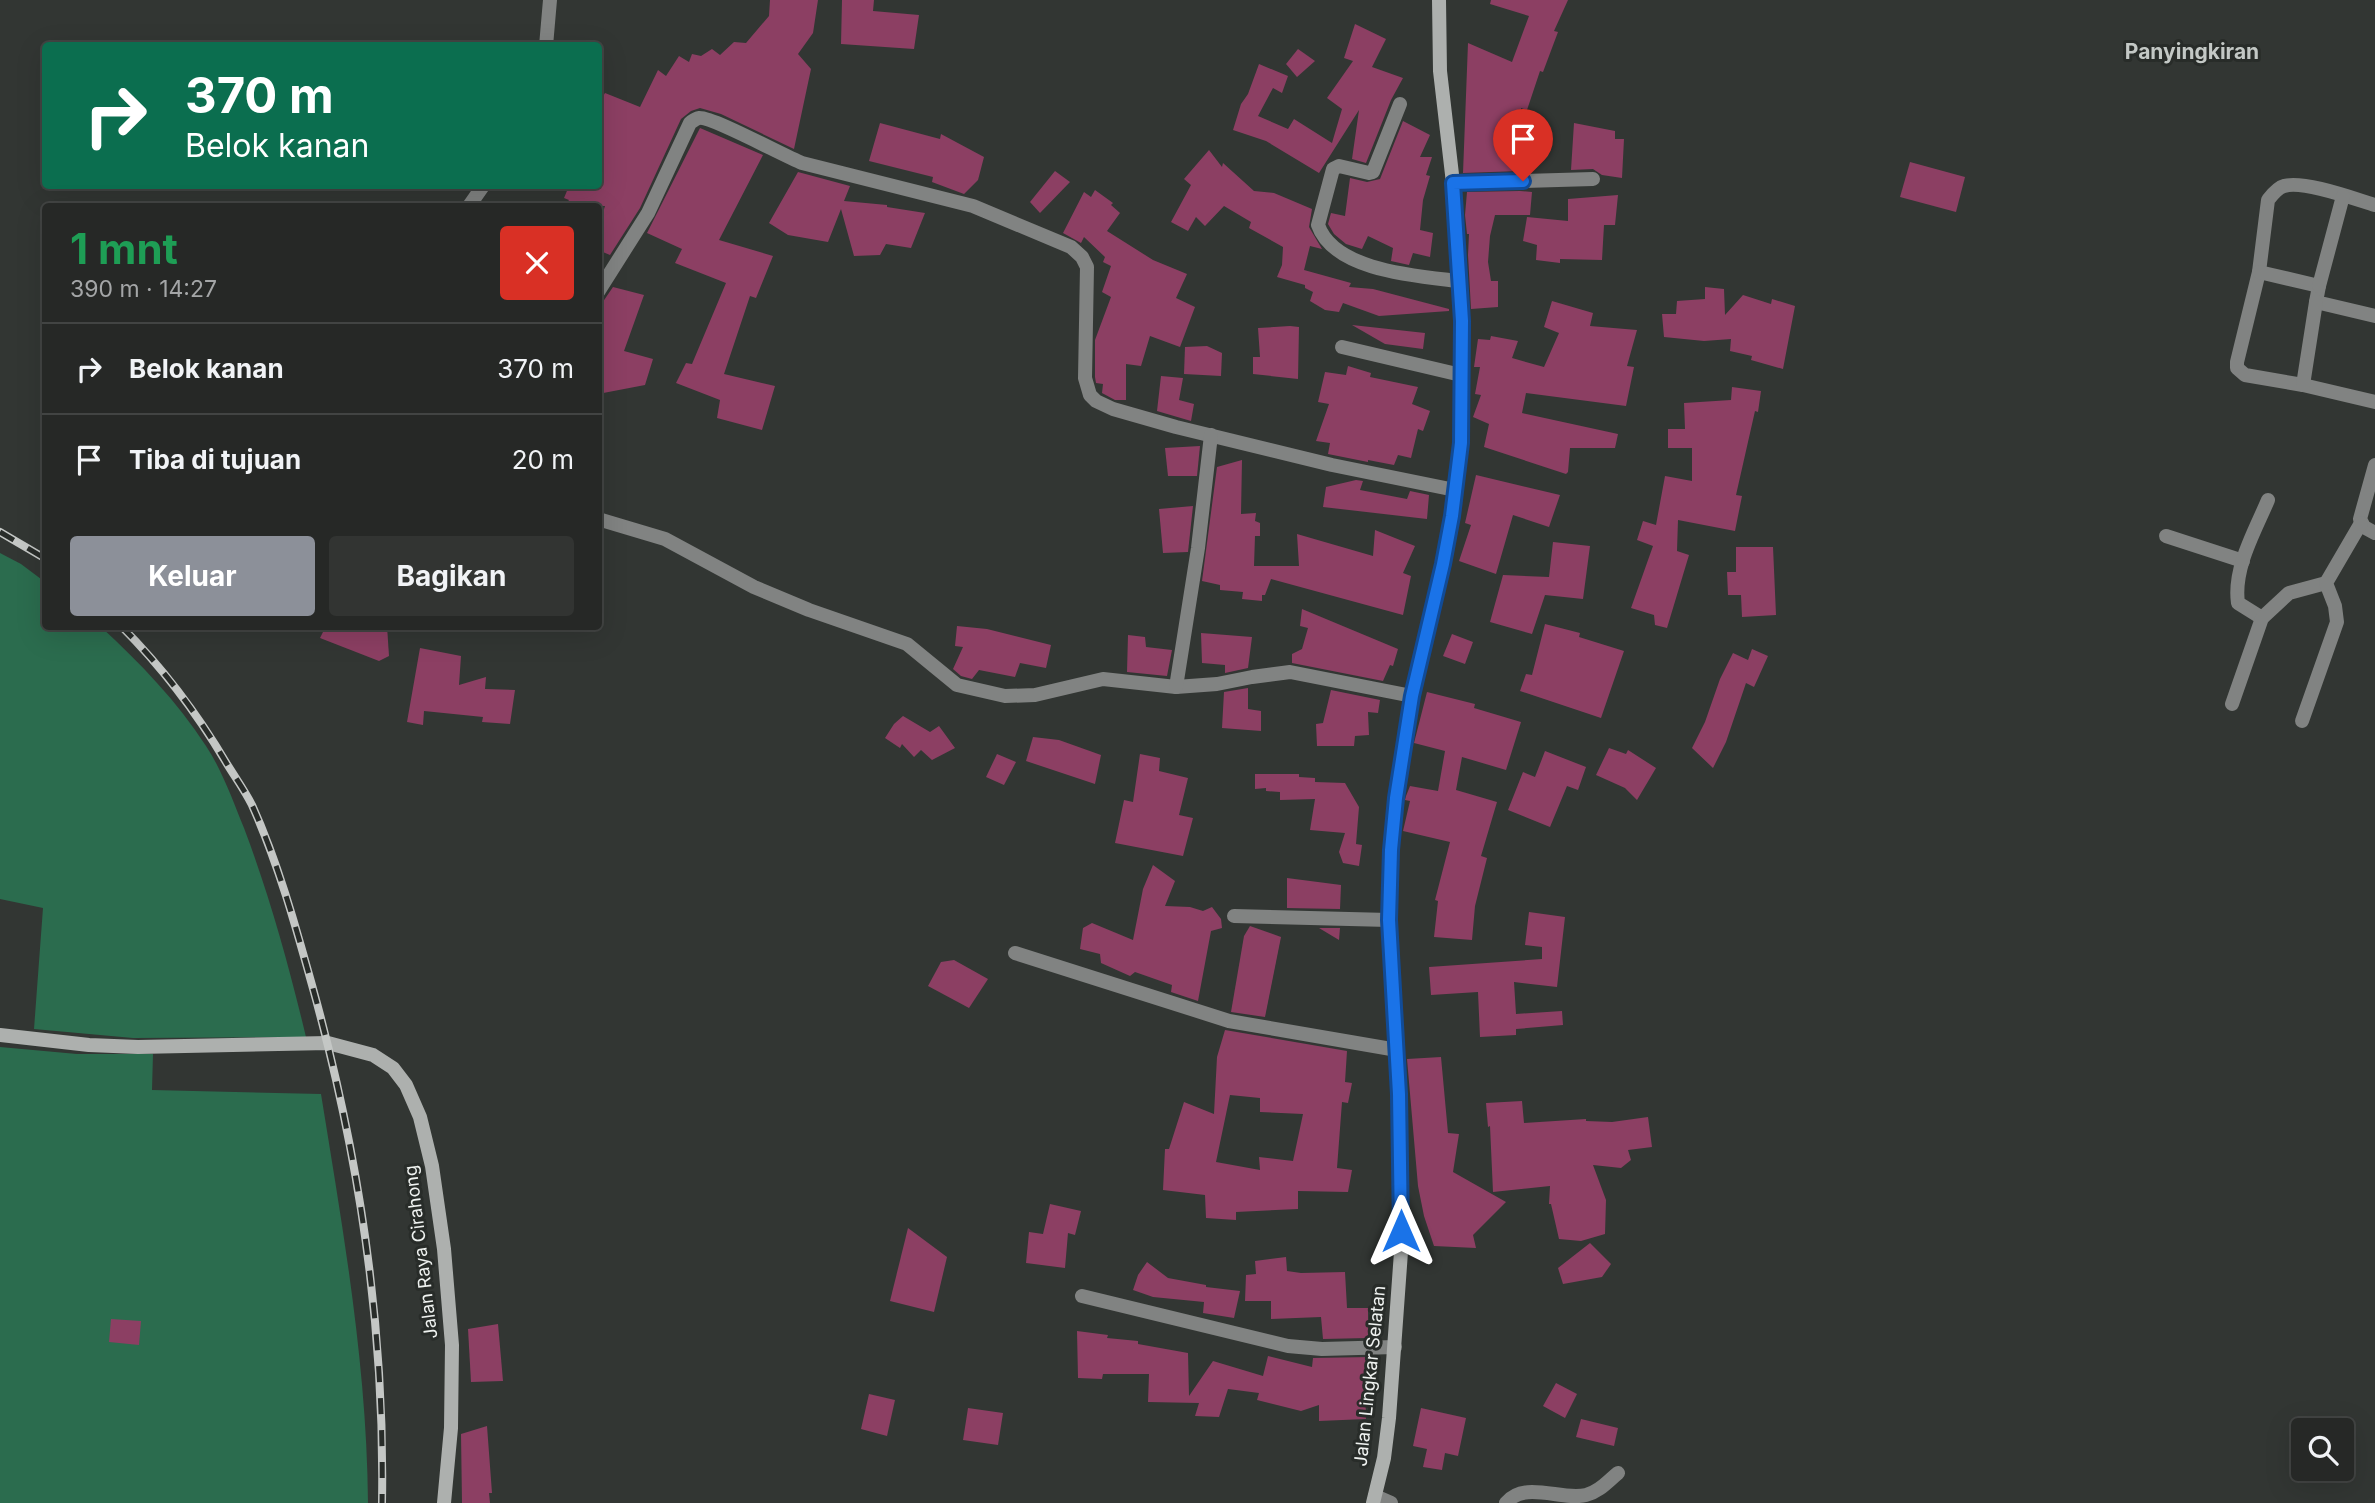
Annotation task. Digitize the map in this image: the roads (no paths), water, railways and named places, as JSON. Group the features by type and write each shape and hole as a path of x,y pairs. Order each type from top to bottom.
{"street":[{"path":"546,42 550,0"},
{"name":"Jalan Lingkar Selatan","path":"1374,1500 1384,1458 1401,1251 1397,1050 1389,920 1391,850 1412,696 1443,564 1461,443 1459,281 1453,183 1440,71 1439,0"},
{"path":"1400,104 1373,172 1339,166 1334,169 1318,225 1321,234 1343,256 1402,274 1459,281"},
{"path":"602,286 648,212 690,123 698,118 712,120 780,155 802,163 973,206 1071,247 1082,257 1087,267 1085,378 1090,394 1096,401 1113,409 1332,465 1455,490"},
{"path":"1453,183 1593,179"},
{"path":"2375,205 2298,185 2285,185 2275,191 2268,200 2259,272 2237,362 2237,368 2245,375 2375,401"},
{"path":"2303,385 2319,286 2343,196"},
{"path":"2259,272 2319,286"},
{"path":"2316,302 2375,316"},
{"path":"1342,347 1461,375"},
{"path":"1176,687 1198,548 1212,435"},
{"path":"2232,704 2262,618 2289,593 2326,583 2361,523 2360,515 2374,468"},
{"path":"2262,618 2238,603 2236,590 2243,561 2268,500"},
{"path":"602,520 665,539 754,587 809,610 907,644 957,685 1005,696 1035,695 1103,679 1176,687 1217,684 1290,672 1412,696"},
{"path":"2361,523 2375,533"},
{"path":"2166,536 2243,561"},
{"path":"2302,721 2337,622 2335,606 2326,583"},
{"path":"1234,916 1389,920"},
{"path":"1015,953 1230,1021 1397,1050"},
{"name":"Jalan Raya Cirahong","path":"0,1035 89,1045 138,1047 328,1043 373,1055 393,1068 406,1086 420,1117 432,1166 444,1249 452,1345 451,1428 444,1503"},
{"path":"1082,1296 1288,1346 1322,1349 1395,1347"},
{"path":"1506,1503 1513,1496 1526,1492 1574,1496 1590,1494 1618,1473"},
{"path":"1374,1500 1391,1503"}],"railway":[{"path":"0,532 42,557"},
{"path":"125,630 151,658 204,727 252,805 270,849 292,917 329,1049 356,1177 366,1242 379,1372 382,1503"}],"district":[{"name":"Panyingkiran","path":"2192,52"}]}
